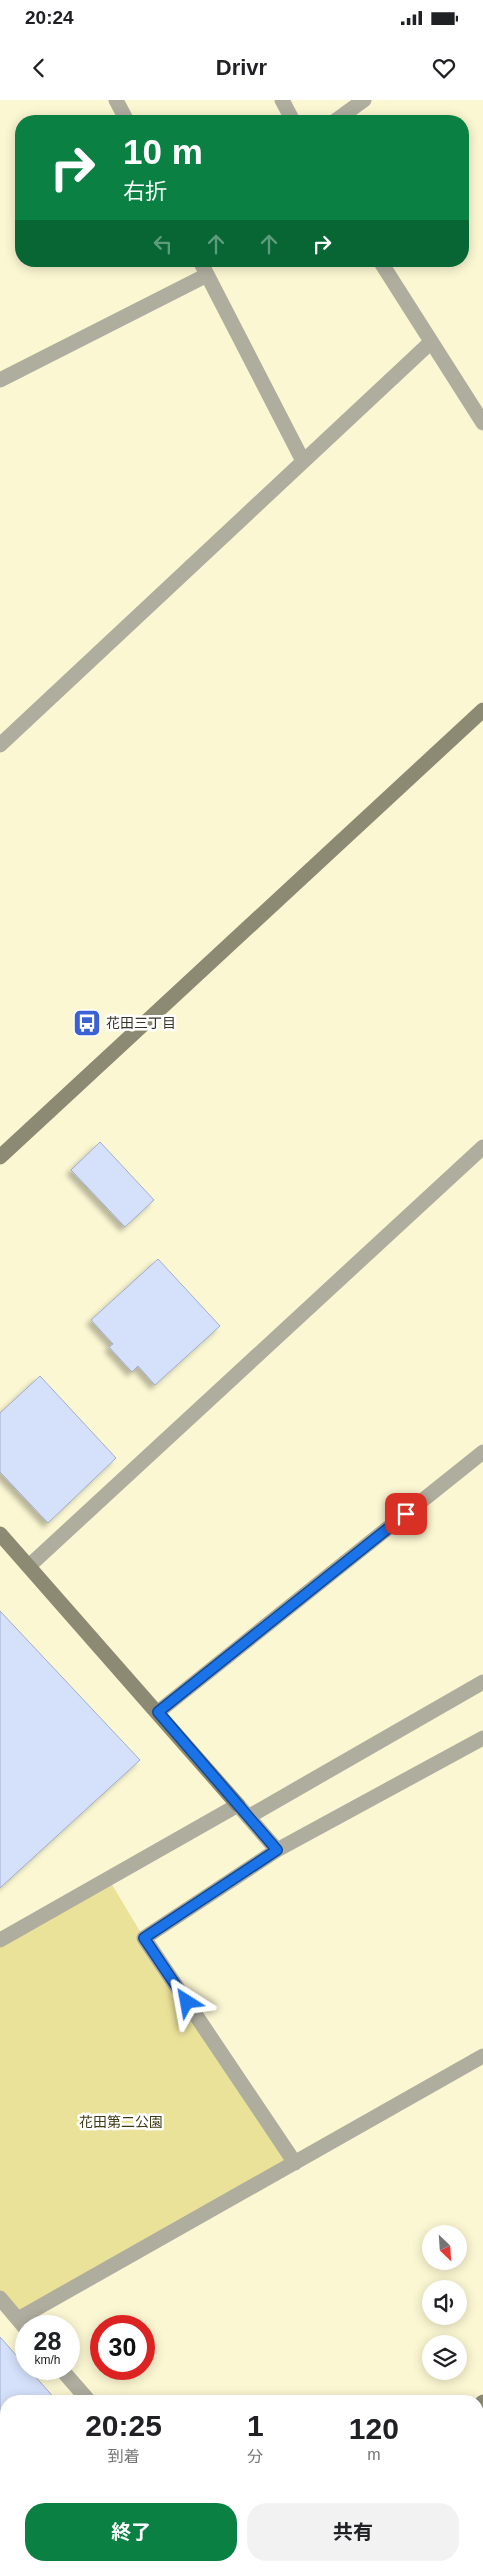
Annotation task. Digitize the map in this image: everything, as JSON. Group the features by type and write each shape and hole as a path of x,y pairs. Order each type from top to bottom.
{"street":[{"path":"116,100 124,115"},
{"path":"282,100 290,115"},
{"path":"343,115 364,100"},
{"path":"203,267 303,461"},
{"path":"384,267 483,423"},
{"path":"0,380 207,275"},
{"path":"0,745 431,342"},
{"path":"0,1157 483,710"},
{"path":"29,1566 483,1147"},
{"path":"158,1712 483,1452"},
{"path":"0,1534 277,1850"},
{"path":"248,1817 483,1682"},
{"path":"295,2163 144,1938 277,1850 483,1738"},
{"path":"0,1940 238,1805"},
{"path":"37,2315 295,2163 483,2056"},
{"path":"0,2298 15,2316"},
{"path":"71,2380 84,2395"}],"green space":[{"name":"花田第二公園","path":"108,1878 144,1938 295,2163 25,2315 15,2316 0,2298 0,1940"}],"building":[{"path":"100,1142 154,1200 125,1227 71,1170"},
{"path":"158,1259 220,1326 155,1385 138,1366 132,1372 109,1347 113,1344 91,1320"},
{"path":"40,1376 116,1458 48,1523 0,1472 0,1413"},
{"path":"0,1611 140,1760 0,1888"},
{"path":"0,2337 15,2354 15,2380 38,2380 52,2395 0,2395"}],"place":[{"name":"花田三丁目","path":"87,1023"}],"route":[{"path":"187,2002 144,1938 277,1850 158,1712 406,1514"}]}
